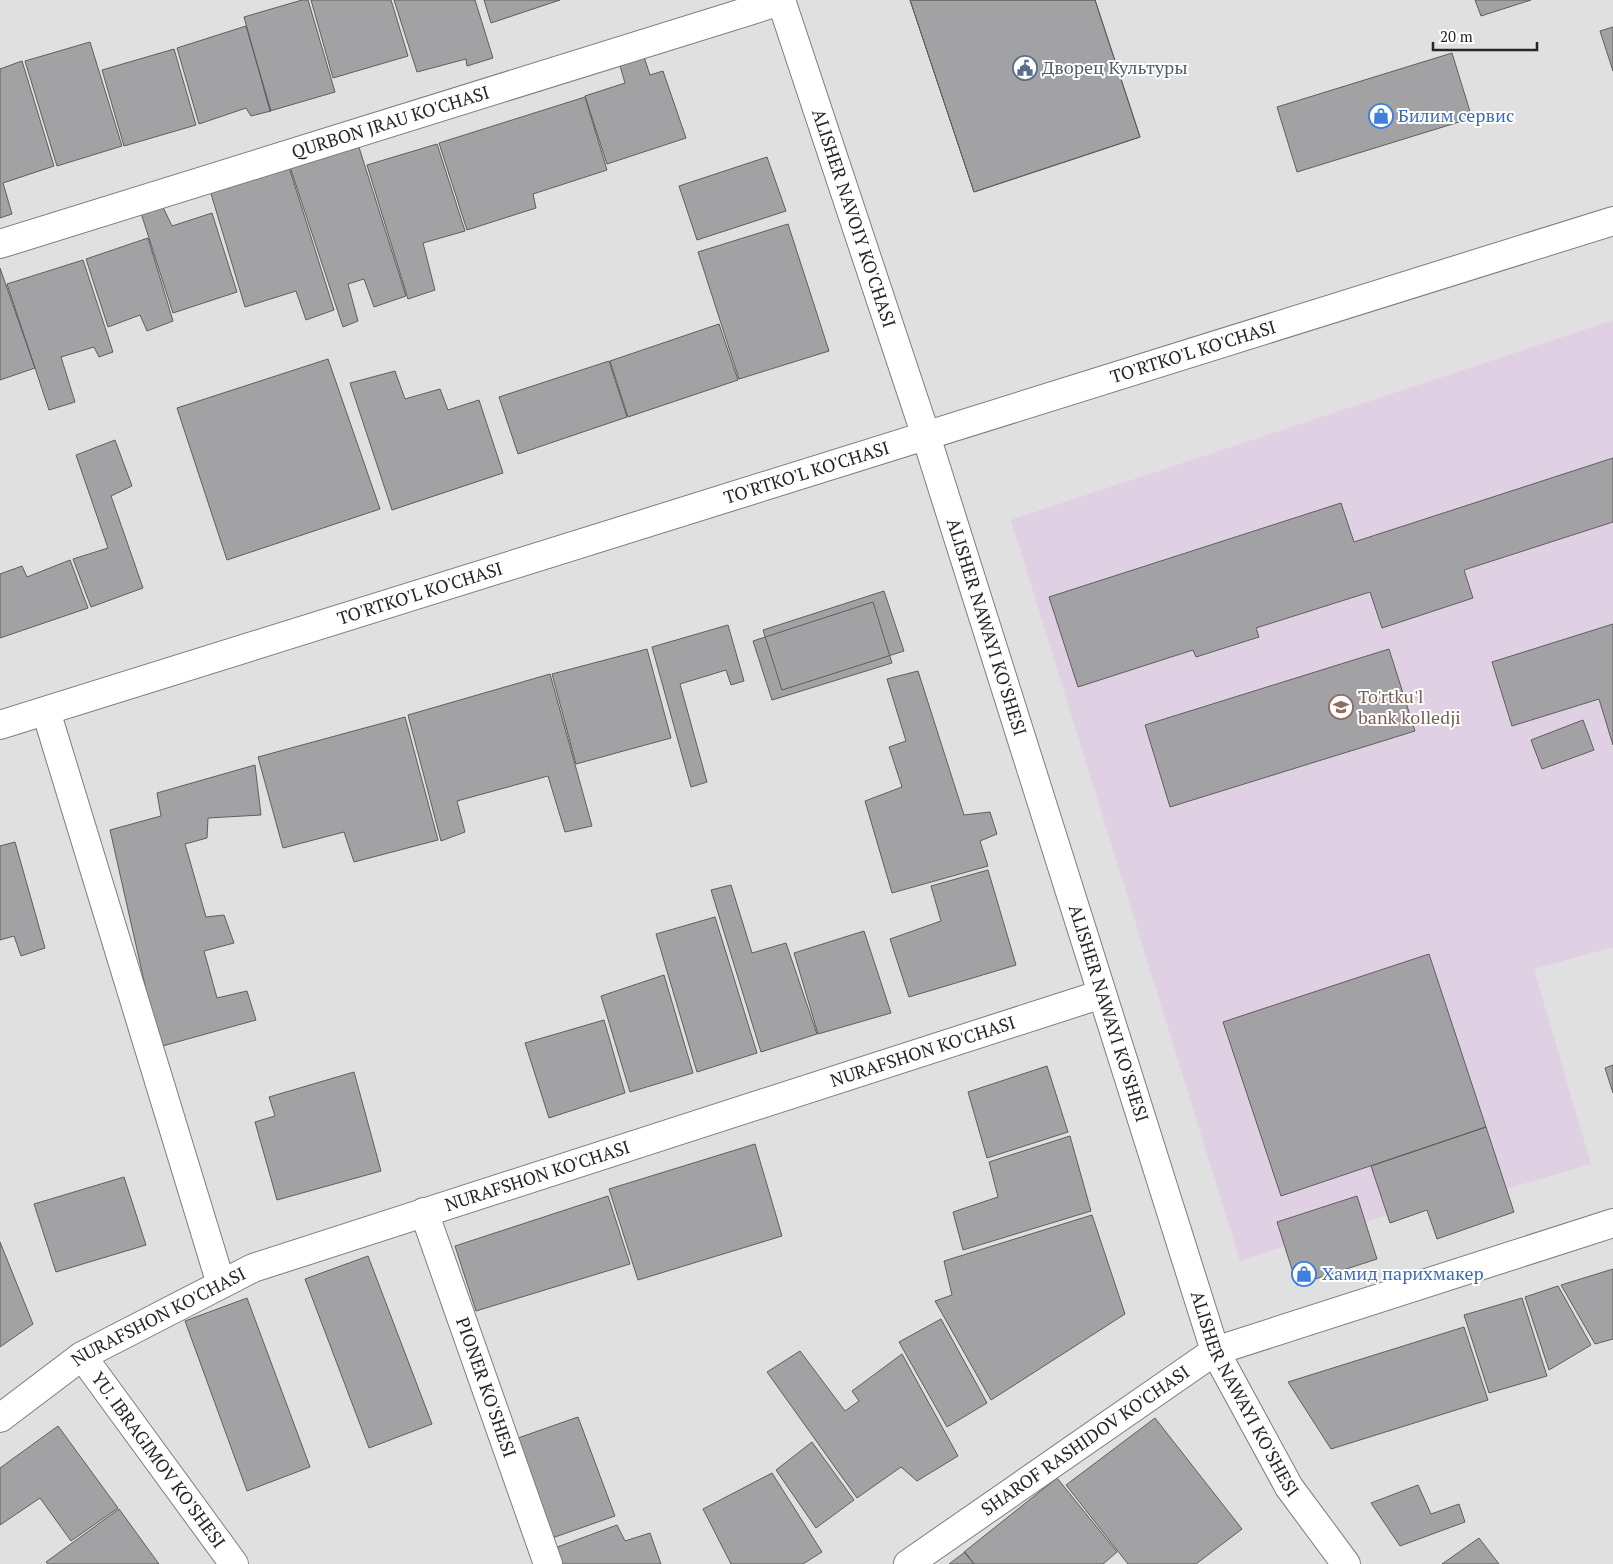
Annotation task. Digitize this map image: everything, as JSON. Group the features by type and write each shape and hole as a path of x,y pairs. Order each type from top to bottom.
{"street":[{"name":"QURBON JRAU KO'CHASI","path":"0,244 781,1"},
{"name":"ALISHER NAVOIY KO'CHASI","path":"781,1 926,436"},
{"name":"TO'RTKO'L KO'CHASI","path":"0,725 1613,221"},
{"name":"ALISHER NAWAYI KO'SHESI","path":"926,436 1215,1351 1289,1487 1346,1564"},
{"path":"46,711 221,1284"},
{"name":"NURAFSHON KO'CHASI","path":"0,1418 82,1356 253,1268 1102,994"},
{"name":"PIONER KO'SHESI","path":"424,1212 548,1564"},
{"name":"SHAROF RASHIDOV KO'CHASI","path":"908,1564 1215,1351 1613,1223"},
{"name":"YU. IBRAGIMOV KO'SHESI","path":"82,1356 234,1564"}],"shaded area":[{"name":"To'rtku'l bank kolledji","path":"1613,320 1613,947 1534,969 1591,1164 1506,1189 1486,1127 1371,1166 1388,1215 1365,1222 1357,1197 1277,1222 1285,1246 1240,1261 1011,520"}],"building":[{"path":"302,0 308,0 335,92 270,111 244,17"},
{"path":"311,0 391,0 408,56 333,78"},
{"path":"394,0 475,0 493,58 467,66 466,59 417,72"},
{"path":"484,0 560,0 491,23"},
{"name":"Дворец Культуры","path":"910,0 1095,0 1140,137 974,192"},
{"name":"Дворец Культуры","path":"910,0 1095,0 1140,137 974,192"},
{"path":"1475,0 1531,0 1481,16"},
{"path":"246,26 271,111 251,116 246,108 199,124 177,48"},
{"path":"1613,27 1613,71 1600,31"},
{"path":"90,42 122,146 57,166 25,61"},
{"path":"174,49 196,125 124,146 102,70"},
{"path":"642,51 650,75 663,71 686,138 607,164 585,96 625,83 618,59"},
{"path":"1452,53 1472,118 1297,172 1277,107"},
{"path":"22,61 54,166 3,183 12,214 0,218 0,69"},
{"path":"585,97 607,170 533,194 536,208 467,230 439,143"},
{"path":"357,141 406,296 374,307 364,279 348,284 358,321 343,327 289,164"},
{"path":"437,144 465,231 423,243 435,290 408,299 367,165"},
{"path":"767,157 786,211 697,240 679,186"},
{"path":"288,164 334,310 306,320 296,291 245,307 209,187"},
{"path":"161,203 172,226 212,213 237,292 173,313 140,210"},
{"path":"788,224 829,351 739,379 698,252"},
{"path":"148,238 173,321 147,331 140,315 108,327 86,259"},
{"path":"83,260 113,352 99,357 94,347 61,357 75,402 49,410 7,284"},
{"path":"0,268 35,368 0,380"},
{"path":"719,324 738,380 628,417 610,361"},
{"path":"328,359 380,509 227,560 177,408"},
{"path":"609,361 627,417 518,454 499,397"},
{"path":"395,371 405,399 440,389 448,410 479,400 503,473 392,510 350,383"},
{"path":"115,440 132,486 111,496 143,588 91,607 73,559 108,548 76,455"},
{"path":"1613,458 1613,522 1464,570 1473,598 1382,628 1370,592 1256,628 1259,637 1196,657 1193,650 1078,687 1049,597 1341,503 1354,542"},
{"path":"70,560 88,608 0,638 0,574 22,566 27,577"},
{"path":"884,591 904,651 782,690 763,630"},
{"path":"873,602 892,663 772,700 753,641"},
{"path":"1613,624 1613,745 1599,699 1512,726 1492,662"},
{"path":"728,625 744,681 731,685 726,670 680,684 707,782 691,787 652,647"},
{"path":"647,649 671,738 576,764 552,674"},
{"path":"1389,649 1415,731 1170,807 1145,725"},
{"path":"918,671 964,815 990,812 997,834 980,841 988,866 892,893 865,801 902,787 889,747 906,741 887,679"},
{"path":"550,674 592,826 565,832 548,776 457,801 465,832 441,841 408,715"},
{"path":"405,717 438,840 354,862 344,832 283,848 258,757"},
{"path":"1583,720 1594,750 1542,769 1531,740"},
{"path":"255,765 261,815 208,818 207,838 185,844 206,917 224,915 234,943 204,951 217,998 247,991 256,1020 159,1047 110,830 161,816 157,793"},
{"path":"15,842 45,948 21,956 14,936 0,940 0,846"},
{"path":"988,870 1016,965 909,997 890,939 941,921 931,886"},
{"path":"731,885 752,953 786,943 817,1034 761,1052 711,890"},
{"path":"715,917 757,1053 697,1072 656,934"},
{"path":"864,931 891,1013 818,1034 794,953"},
{"path":"1429,954 1486,1127 1281,1196 1223,1022"},
{"path":"664,975 693,1073 630,1092 601,996"},
{"path":"604,1020 625,1093 549,1118 525,1043"},
{"path":"1613,1065 1613,1093 1605,1068"},
{"path":"1047,1066 1068,1132 987,1158 968,1092"},
{"path":"354,1072 381,1171 277,1200 255,1122 275,1116 269,1097"},
{"path":"1486,1127 1514,1212 1437,1239 1427,1210 1390,1223 1371,1166"},
{"path":"1070,1136 1091,1211 963,1250 953,1212 998,1197 989,1162"},
{"path":"755,1144 782,1236 638,1280 609,1189"},
{"path":"124,1177 146,1245 56,1272 34,1204"},
{"path":"608,1196 630,1264 476,1311 455,1246"},
{"path":"1357,1196 1377,1259 1297,1285 1277,1222"},
{"path":"1092,1215 1125,1314 991,1400 935,1301 952,1295 944,1261"},
{"path":"0,1242 33,1324 0,1347"},
{"path":"368,1256 432,1424 369,1448 305,1279"},
{"path":"1613,1269 1613,1339 1595,1344 1561,1285"},
{"path":"1558,1286 1591,1345 1549,1370 1525,1297"},
{"path":"247,1298 310,1467 247,1491 185,1321"},
{"path":"1522,1298 1547,1376 1489,1393 1464,1315"},
{"path":"941,1319 987,1403 947,1427 899,1342"},
{"path":"1464,1327 1488,1400 1331,1449 1288,1382"},
{"path":"800,1351 845,1411 859,1401 852,1391 902,1354 958,1456 917,1481 901,1467 857,1498 767,1372"},
{"path":"578,1417 615,1516 535,1544 518,1438"},
{"path":"1155,1418 1242,1529 1196,1564 1128,1564 1066,1485"},
{"path":"58,1426 118,1508 71,1541 40,1498 0,1525 0,1468"},
{"path":"812,1442 854,1500 816,1528 776,1470"},
{"path":"772,1473 822,1552 803,1564 731,1564 703,1509"},
{"path":"1057,1478 1117,1552 1103,1564 974,1564 964,1552"},
{"path":"1418,1485 1431,1514 1459,1504 1465,1522 1400,1546 1371,1503"},
{"path":"119,1509 159,1564 48,1564 46,1562"},
{"path":"617,1525 625,1541 650,1533 661,1564 558,1564 552,1549"},
{"path":"1479,1538 1499,1564 1442,1564"},
{"path":"965,1552 974,1564 949,1564"}],"place":[{"name":"Дворец Культуры","path":"1025,68"},
{"name":"Билим сервис","path":"1381,116"},
{"name":"To'rtku'l bank kolledji","path":"1341,707"},
{"name":"Хамид парихмакер","path":"1304,1274"}]}
